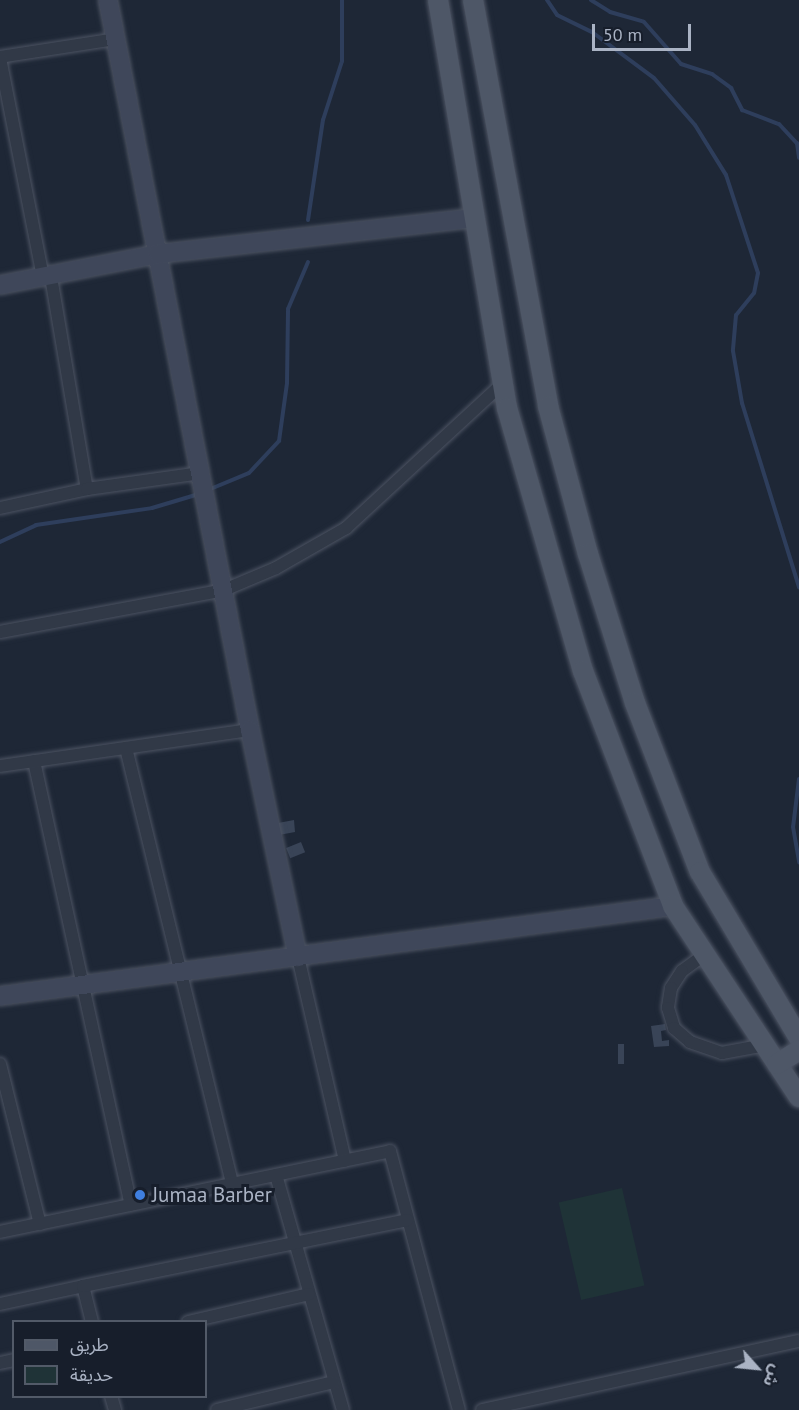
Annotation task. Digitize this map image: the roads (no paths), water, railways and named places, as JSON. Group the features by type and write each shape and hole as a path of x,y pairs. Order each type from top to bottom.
{"main road":[{"path":"438,0 507,408 583,670 673,906 799,1097"},
{"path":"473,0 548,406 588,554 635,703 700,872 799,1038"},
{"path":"777,1064 799,1050"}],"street":[{"path":"108,0 208,504 250,730 298,957 345,1161"},
{"path":"87,489 47,278 0,58 116,39"},
{"path":"0,285 47,278 158,254 476,218"},
{"path":"0,633 224,590 276,568 345,528 504,382"},
{"path":"0,508 87,489 202,477"},
{"path":"0,766 250,730"},
{"path":"126,748 232,1184"},
{"path":"34,761 81,986 131,1205"},
{"path":"0,996 673,906"},
{"path":"704,955 682,971 671,988 668,1008 674,1028 690,1042 722,1053 765,1045"},
{"path":"0,1064 40,1224"},
{"path":"0,1232 390,1151 459,1410"},
{"path":"276,1175 343,1410"},
{"path":"0,1304 407,1220"},
{"path":"83,1286 92,1320"},
{"path":"198,1320 309,1294"},
{"path":"482,1410 799,1341"},
{"path":"217,1410 334,1382"}],"waterway":[{"path":"308,220 323,120 342,61 342,0"},
{"path":"547,0 557,15 592,32 654,78 695,125 726,175 758,273 754,293 736,315 733,351 742,403 799,587"},
{"path":"591,0 610,12 644,22 681,64 712,74 731,88 742,110 779,124 797,143 799,158"},
{"path":"208,490 249,473 279,441 287,383 288,309 308,262"},
{"path":"0,542 36,525 152,508 199,494"},
{"path":"799,779 793,827 799,862"}],"place":[{"name":"Jumaa Barber","path":"140,1195"}]}
